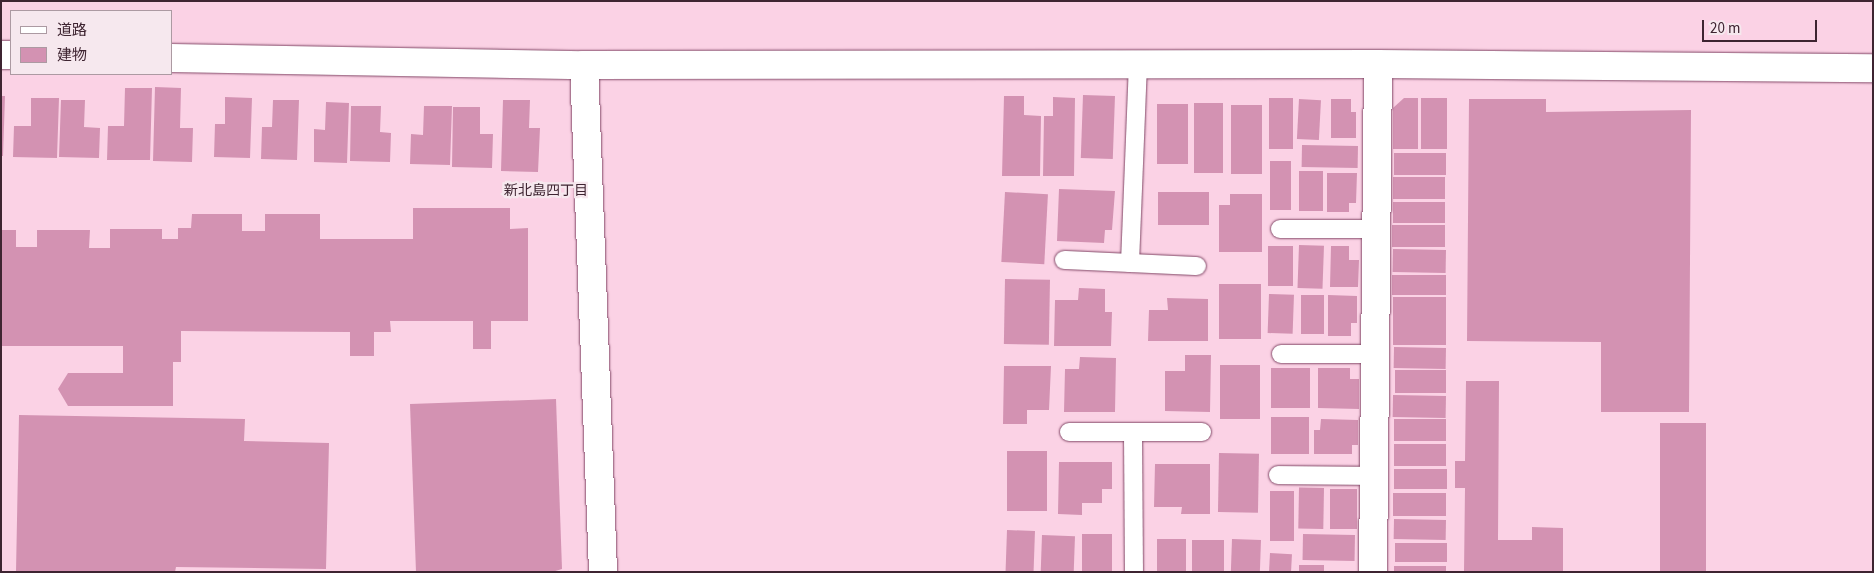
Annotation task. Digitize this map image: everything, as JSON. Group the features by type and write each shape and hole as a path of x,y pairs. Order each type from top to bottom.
{"street":[{"path":"172,58 584,65 1378,64 1873,68"},
{"path":"1373,572 1378,64"},
{"path":"584,65 603,572"}],"lane":[{"path":"1130,263 1138,64"},
{"path":"1280,229 1377,229"},
{"path":"1064,260 1197,266"},
{"path":"1281,354 1376,354"},
{"path":"1069,432 1202,432"},
{"path":"1134,432 1134,572"},
{"path":"1278,475 1374,476"}],"building":[{"path":"155,87 181,88 180,128 193,128 192,162 153,161"},
{"path":"125,88 152,88 150,160 107,160 108,126 124,126"},
{"path":"1083,95 1115,96 1113,159 1081,158"},
{"path":"1,96 5,96 3,156 1,156"},
{"path":"1004,96 1024,96 1024,115 1041,116 1040,176 1002,176"},
{"path":"225,97 252,98 250,158 214,157 215,124 225,124"},
{"path":"1053,97 1075,98 1074,176 1043,176 1044,116 1053,116"},
{"path":"31,98 59,98 57,158 13,157 14,126 31,126"},
{"path":"1269,98 1293,98 1293,149 1269,149"},
{"path":"1404,98 1418,98 1418,149 1393,149 1393,108"},
{"path":"1421,98 1447,98 1447,149 1421,149"},
{"path":"1299,99 1321,100 1319,140 1297,139"},
{"path":"1331,99 1351,99 1351,112 1356,112 1356,138 1331,138"},
{"path":"1469,99 1546,99 1546,112 1691,110 1689,412 1601,412 1601,342 1467,341"},
{"path":"61,100 85,100 84,127 100,128 99,158 59,157"},
{"path":"273,100 299,100 297,160 261,159 262,127 272,127"},
{"path":"503,100 530,100 529,128 540,128 538,172 501,171"},
{"path":"326,102 349,103 347,163 314,162 314,129 325,130"},
{"path":"1194,103 1223,103 1223,173 1194,173"},
{"path":"1157,104 1188,104 1188,164 1157,164"},
{"path":"1231,105 1262,105 1262,174 1231,174"},
{"path":"351,106 381,106 380,132 391,133 390,162 350,161"},
{"path":"424,106 452,106 450,165 410,164 411,134 423,135"},
{"path":"453,107 480,107 480,134 493,134 492,168 452,167"},
{"path":"1302,145 1358,146 1358,168 1302,167"},
{"path":"1394,153 1446,153 1446,175 1394,175"},
{"path":"1270,161 1291,161 1291,210 1270,210"},
{"path":"1299,171 1323,171 1323,211 1299,211"},
{"path":"1327,173 1357,173 1356,203 1349,203 1349,212 1327,212"},
{"path":"1393,177 1445,177 1445,199 1393,199"},
{"path":"1059,189 1115,191 1112,230 1105,230 1104,243 1057,241"},
{"path":"1005,192 1048,194 1044,264 1001,262"},
{"path":"1158,192 1209,192 1209,225 1158,225"},
{"path":"1230,194 1262,194 1262,252 1219,252 1219,205 1230,205"},
{"path":"1393,202 1445,202 1445,223 1393,223"},
{"path":"413,208 510,208 510,229 528,228 528,321 491,321 491,349 473,349 473,321 390,321 391,332 374,332 374,356 350,356 350,332 181,331 181,362 173,362 173,406 68,406 58,389 68,373 123,373 123,346 1,346 1,230 16,230 16,247 37,247 37,230 90,230 89,248 110,248 110,229 162,229 162,239 178,239 178,228 191,228 192,214 242,214 242,231 265,231 265,214 320,214 320,239 413,239"},
{"path":"1392,225 1445,225 1445,247 1392,247"},
{"path":"1299,245 1324,246 1322,289 1297,288"},
{"path":"1268,246 1293,246 1293,286 1268,286"},
{"path":"1331,246 1349,246 1349,260 1359,260 1358,287 1330,287"},
{"path":"1393,249 1446,250 1446,273 1393,272"},
{"path":"1392,275 1446,275 1446,295 1392,295"},
{"path":"1005,279 1050,280 1049,345 1004,344"},
{"path":"1219,284 1261,284 1261,339 1219,339"},
{"path":"1079,288 1105,289 1105,312 1112,312 1111,346 1054,346 1055,300 1078,300"},
{"path":"1269,294 1294,295 1293,334 1268,333"},
{"path":"1301,295 1324,295 1324,334 1301,334"},
{"path":"1328,295 1357,296 1357,323 1351,323 1351,336 1328,336"},
{"path":"1393,297 1446,297 1446,345 1393,345"},
{"path":"1167,298 1208,299 1208,341 1148,341 1149,310 1168,310"},
{"path":"1394,347 1446,348 1446,369 1394,368"},
{"path":"1185,355 1211,355 1210,412 1165,411 1165,371 1185,371"},
{"path":"1080,357 1116,358 1115,412 1064,412 1065,369 1079,369"},
{"path":"1220,365 1260,365 1260,419 1220,419"},
{"path":"1004,366 1051,366 1049,410 1027,410 1027,424 1003,424"},
{"path":"1271,368 1310,368 1310,408 1271,408"},
{"path":"1318,368 1350,368 1350,379 1359,379 1359,409 1318,408"},
{"path":"1395,370 1446,370 1446,393 1395,393"},
{"path":"1466,381 1499,381 1498,540 1532,540 1532,527 1563,528 1563,572 1464,572 1465,488 1455,488 1455,461 1465,461"},
{"path":"1393,395 1446,396 1446,418 1393,417"},
{"path":"556,399 562,569 552,572 416,572 410,404"},
{"path":"19,415 245,419 244,441 329,443 326,569 176,567 175,572 16,572"},
{"path":"1271,417 1309,417 1309,454 1271,454"},
{"path":"1321,419 1358,420 1358,445 1352,445 1352,454 1314,454 1314,430 1320,430"},
{"path":"1394,419 1446,419 1446,441 1394,441"},
{"path":"1660,423 1706,423 1706,572 1660,572"},
{"path":"1394,444 1446,444 1446,466 1394,466"},
{"path":"1007,451 1047,451 1047,511 1007,511"},
{"path":"1219,453 1259,454 1258,513 1218,512"},
{"path":"1059,462 1112,462 1112,489 1102,489 1102,503 1082,503 1082,515 1058,514"},
{"path":"1155,464 1210,464 1210,514 1181,514 1182,507 1154,507"},
{"path":"1394,469 1447,469 1447,489 1394,489"},
{"path":"1299,488 1324,488 1323,529 1298,529"},
{"path":"1330,489 1357,489 1357,529 1330,529"},
{"path":"1270,491 1294,491 1294,541 1270,541"},
{"path":"1393,493 1446,493 1446,516 1393,516"},
{"path":"1394,519 1446,520 1446,540 1394,539"},
{"path":"1007,530 1035,531 1034,572 1006,572"},
{"path":"1082,534 1112,534 1112,572 1082,572"},
{"path":"1303,534 1355,535 1355,561 1303,560"},
{"path":"1042,535 1075,536 1074,572 1041,572"},
{"path":"1157,539 1186,539 1186,572 1157,572"},
{"path":"1232,539 1261,540 1260,572 1231,572"},
{"path":"1192,540 1224,540 1224,572 1192,572"},
{"path":"1395,543 1447,543 1447,562 1395,562"},
{"path":"1270,553 1292,554 1291,572 1269,572"},
{"path":"1299,565 1324,565 1324,572 1299,572"},
{"path":"1394,566 1446,566 1446,572 1394,572"}],"district":[{"name":"新北島四丁目","path":"546,191"}]}
